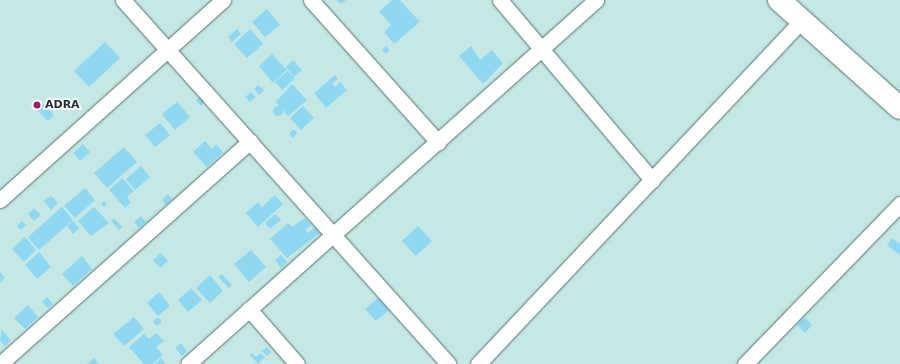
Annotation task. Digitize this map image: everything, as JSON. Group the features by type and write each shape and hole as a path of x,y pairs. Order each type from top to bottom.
{"highway":[{"path":"779,0 900,108"}],"street":[{"path":"123,0 334,234 448,364"},
{"path":"0,200 223,0"},
{"path":"311,0 438,142"},
{"path":"500,0 543,48 652,180"},
{"path":"188,364 596,0"},
{"path":"478,364 801,20"},
{"path":"0,364 250,141"},
{"path":"745,364 900,204"},
{"path":"250,309 297,364"}],"building":[{"path":"337,0 346,0 341,4"},
{"path":"392,0 400,0 420,22 394,44 384,32 391,25 379,12"},
{"path":"267,9 280,25 265,37 252,22"},
{"path":"237,29 241,34 232,42 228,37"},
{"path":"250,29 263,44 247,58 234,44"},
{"path":"105,42 120,58 89,87 74,71"},
{"path":"386,46 390,50 386,54 382,50"},
{"path":"471,46 480,60 492,50 503,63 483,84 459,56"},
{"path":"272,54 287,70 273,83 259,66"},
{"path":"293,60 302,70 294,77 286,67"},
{"path":"288,71 295,79 282,90 275,82"},
{"path":"335,75 338,79 332,83 335,87 340,82 347,90 326,108 314,93"},
{"path":"292,84 307,100 288,116 276,102"},
{"path":"258,85 264,90 259,95 254,89"},
{"path":"251,92 256,97 250,102 245,97"},
{"path":"201,96 206,101 201,106 196,100"},
{"path":"40,100 54,115 48,121 33,106"},
{"path":"177,102 190,117 175,130 162,114"},
{"path":"278,106 283,111 278,116 273,111"},
{"path":"303,106 314,118 301,130 290,118"},
{"path":"160,123 170,135 155,147 145,135"},
{"path":"294,129 297,133 293,138 289,134"},
{"path":"205,141 212,149 216,144 223,152 207,167 193,152"},
{"path":"83,144 90,152 80,161 73,153"},
{"path":"124,147 137,162 107,188 94,173"},
{"path":"141,166 150,177 135,190 126,179"},
{"path":"122,178 134,191 127,197 131,202 125,208 109,190"},
{"path":"85,188 95,200 75,218 64,206"},
{"path":"168,194 172,199 166,205 162,200"},
{"path":"275,195 283,204 258,227 246,213 258,202 262,207"},
{"path":"51,196 58,203 51,210 44,201"},
{"path":"104,201 107,204 103,207 101,204"},
{"path":"62,207 73,220 39,250 28,237"},
{"path":"94,207 109,223 91,236 78,221"},
{"path":"34,208 41,215 34,221 28,214"},
{"path":"275,214 281,220 270,229 265,223"},
{"path":"141,216 146,222 139,228 134,222"},
{"path":"114,218 122,227 119,230 111,221"},
{"path":"305,218 311,225 306,230 308,233 315,227 320,233 287,258 270,239 288,223 292,227"},
{"path":"22,221 26,225 21,230 17,226"},
{"path":"73,221 79,228 73,234 67,226"},
{"path":"418,226 432,241 416,256 402,241"},
{"path":"25,237 36,250 24,262 12,249"},
{"path":"892,238 900,244 900,255 887,245"},
{"path":"251,250 266,267 249,282 234,264"},
{"path":"39,252 51,267 37,279 25,265"},
{"path":"161,253 168,261 160,268 153,260"},
{"path":"281,255 287,262 281,268 275,260"},
{"path":"82,256 92,269 73,286 62,274"},
{"path":"0,272 5,278 0,282"},
{"path":"222,274 232,285 229,288 218,277"},
{"path":"210,275 223,291 210,303 196,288"},
{"path":"191,288 202,300 188,312 178,300"},
{"path":"159,292 170,306 158,316 147,303"},
{"path":"47,297 53,304 48,308 42,302"},
{"path":"378,298 389,310 376,321 365,309"},
{"path":"28,305 38,317 25,329 14,318"},
{"path":"134,317 144,329 124,346 113,334"},
{"path":"158,317 162,322 157,326 153,322"},
{"path":"805,317 812,325 805,333 797,325"},
{"path":"2,330 11,340 5,346 0,341"},
{"path":"156,333 164,341 156,347 163,355 152,364 144,364 129,347 144,334 149,339"},
{"path":"181,343 187,351 182,356 175,348"},
{"path":"267,347 271,352 267,356 262,351"},
{"path":"252,353 256,357 260,353 265,357 258,364 250,355"},
{"path":"94,358 99,364 87,364"},
{"path":"161,358 166,364 155,364"}],"place":[{"name":"ADRA","path":"37,105"}]}
